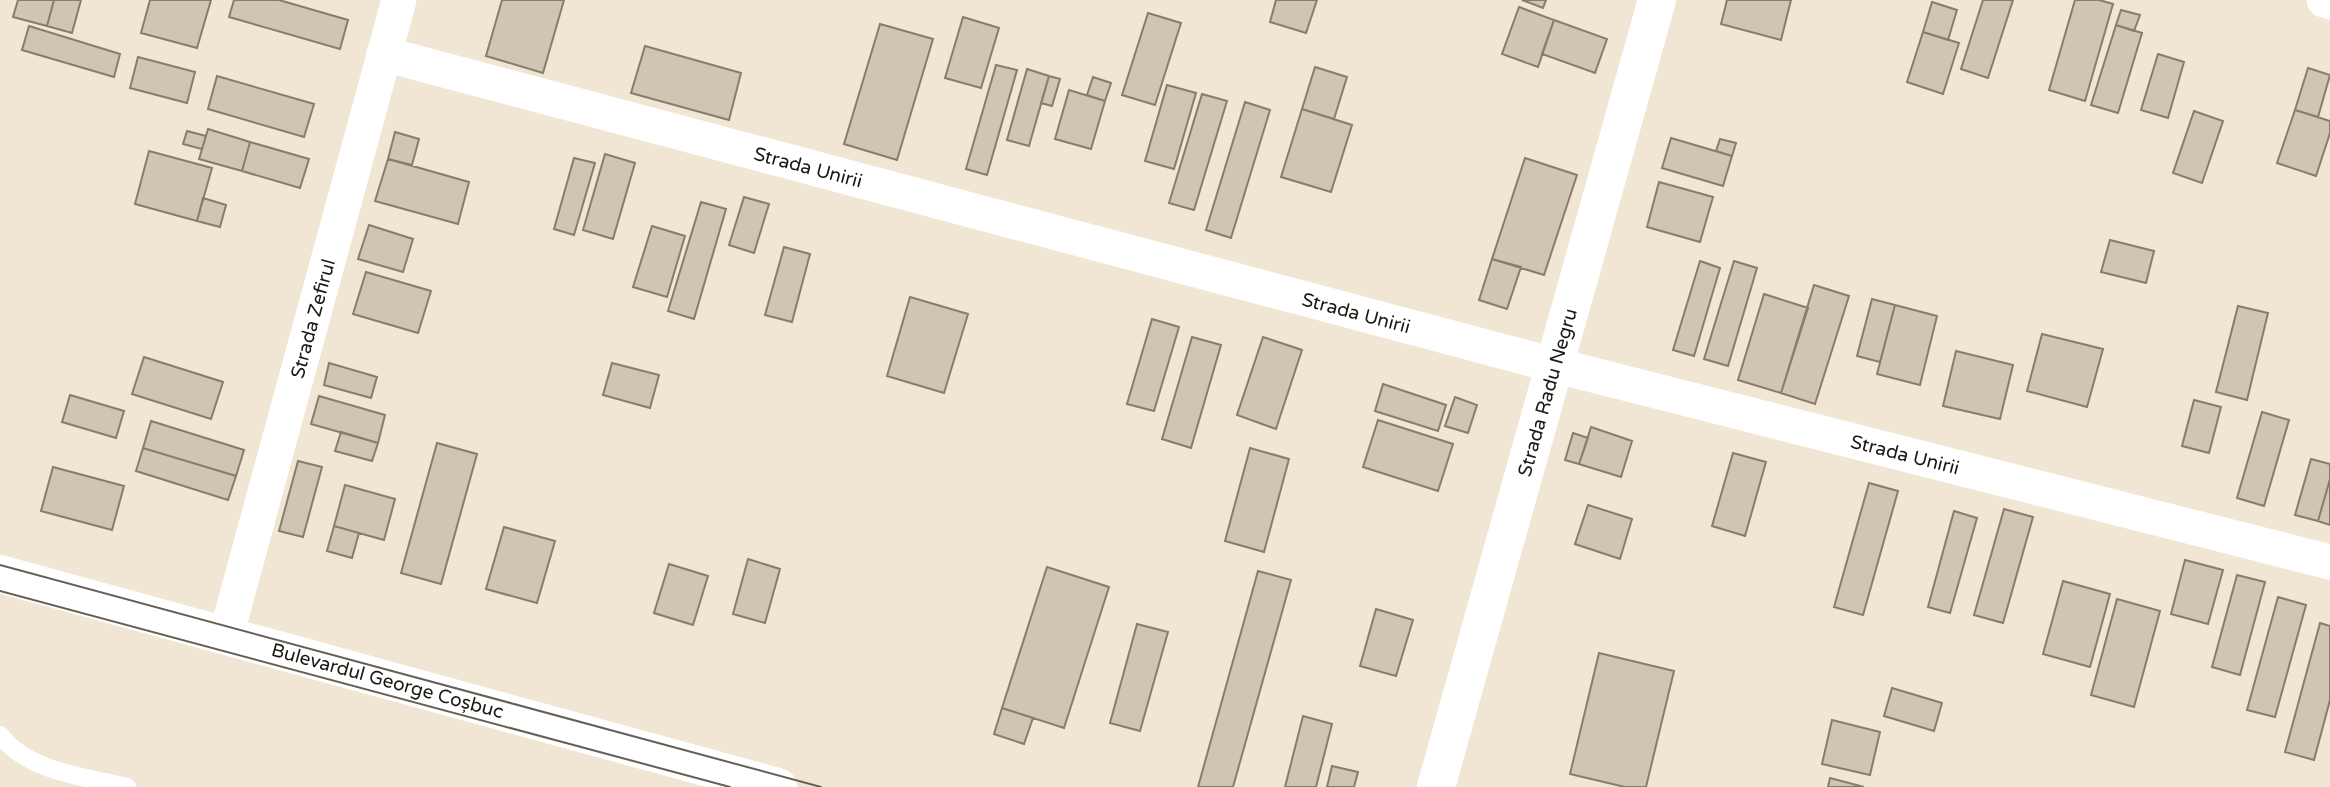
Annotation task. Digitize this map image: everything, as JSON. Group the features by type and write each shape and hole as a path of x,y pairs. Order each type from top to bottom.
{"street":[{"name":"Strada Radu Negru","path":"1436,787 1657,0"},
{"path":"2324,0 2330,2"},
{"name":"Strada Zefirul","path":"226,636 384,54 394,1"},
{"name":"Strada Unirii","path":"384,54 1554,365 2330,562"},
{"name":"Bulevardul George Coșbuc","path":"0,574 226,636 699,776 778,787"}],"lane":[{"path":"0,735 6,742 45,767 127,787"}],"building":[{"path":"18,0 54,0 47,26 13,17"},
{"path":"54,0 81,0 72,33 47,26"},
{"path":"150,0 211,0 197,48 141,33"},
{"path":"234,0 279,0 348,20 340,49 229,17"},
{"path":"502,0 564,0 543,73 486,56"},
{"path":"1276,0 1317,0 1306,33 1270,22"},
{"path":"1522,0 1546,0 1543,8"},
{"path":"1727,0 1791,0 1781,40 1721,24"},
{"path":"1983,0 2013,0 1988,78 1961,69"},
{"path":"2075,0 2099,0 2113,4 2085,101 2049,90"},
{"path":"1932,2 1957,10 1948,40 1923,32"},
{"path":"1519,7 1554,20 1538,67 1502,54"},
{"path":"2121,10 2140,15 2134,31 2116,25"},
{"path":"1148,13 1181,23 1155,105 1122,95"},
{"path":"963,17 999,28 981,88 945,78"},
{"path":"1554,20 1607,39 1595,73 1542,54"},
{"path":"880,24 933,39 897,160 844,144"},
{"path":"2116,25 2142,33 2118,113 2091,105"},
{"path":"29,26 120,54 114,77 22,50"},
{"path":"1923,32 1959,43 1943,94 1907,82"},
{"path":"645,46 741,73 729,120 631,93"},
{"path":"2158,54 2184,62 2168,118 2141,110"},
{"path":"138,57 195,72 187,103 130,88"},
{"path":"996,65 1017,70 987,175 966,169"},
{"path":"1315,67 1347,77 1334,119 1302,109"},
{"path":"2308,68 2330,75 2318,117 2295,110"},
{"path":"1027,69 1049,76 1029,146 1007,140"},
{"path":"217,76 314,104 304,137 208,109"},
{"path":"1049,76 1060,79 1052,106 1041,103"},
{"path":"1093,77 1111,83 1105,101 1087,95"},
{"path":"1167,85 1196,93 1174,169 1145,161"},
{"path":"1069,90 1105,101 1091,149 1055,139"},
{"path":"1202,94 1227,101 1194,210 1169,203"},
{"path":"1245,102 1270,110 1231,238 1206,230"},
{"path":"1302,109 1352,125 1331,192 1281,177"},
{"path":"2295,110 2330,121 2330,133 2316,176 2277,163"},
{"path":"2194,111 2223,121 2202,183 2173,173"},
{"path":"208,129 250,142 242,171 199,159"},
{"path":"187,131 206,136 202,149 183,144"},
{"path":"395,132 419,139 412,165 388,159"},
{"path":"1671,138 1732,156 1723,186 1662,168"},
{"path":"1720,139 1736,143 1732,156 1716,151"},
{"path":"250,142 309,159 300,188 242,171"},
{"path":"149,151 212,168 197,221 135,204"},
{"path":"605,154 635,163 613,239 583,230"},
{"path":"574,158 595,163 574,235 554,229"},
{"path":"1525,158 1577,175 1544,275 1492,259"},
{"path":"388,159 469,182 458,224 375,201"},
{"path":"1659,182 1713,197 1700,242 1647,227"},
{"path":"744,197 769,204 754,253 729,245"},
{"path":"203,198 226,205 220,227 197,221"},
{"path":"701,202 726,209 694,319 668,311"},
{"path":"369,225 413,239 403,272 358,259"},
{"path":"652,226 685,236 667,297 633,287"},
{"path":"2110,240 2154,251 2146,283 2101,272"},
{"path":"784,247 810,254 792,322 765,315"},
{"path":"1492,259 1521,267 1507,309 1479,300"},
{"path":"1700,261 1720,268 1694,356 1673,350"},
{"path":"1734,261 1757,268 1728,366 1704,359"},
{"path":"366,272 431,291 418,333 353,314"},
{"path":"1814,285 1849,296 1815,404 1781,393"},
{"path":"1764,294 1808,308 1781,393 1738,380"},
{"path":"910,297 968,314 944,393 887,376"},
{"path":"1872,299 1895,305 1880,362 1857,356"},
{"path":"1895,305 1937,316 1920,385 1877,374"},
{"path":"2238,306 2268,313 2247,400 2216,392"},
{"path":"1152,319 1179,327 1154,411 1127,404"},
{"path":"2042,334 2103,349 2087,407 2027,391"},
{"path":"1192,337 1221,345 1191,448 1162,439"},
{"path":"1263,337 1302,350 1276,429 1237,415"},
{"path":"1956,351 2013,365 2000,419 1943,406"},
{"path":"144,357 223,382 211,419 132,394"},
{"path":"329,363 377,377 371,398 324,385"},
{"path":"612,363 659,375 650,408 603,395"},
{"path":"1383,384 1446,405 1438,431 1375,411"},
{"path":"70,395 124,411 116,438 62,422"},
{"path":"319,396 385,415 378,443 311,424"},
{"path":"1455,397 1477,405 1468,433 1445,426"},
{"path":"2194,400 2221,407 2209,453 2182,446"},
{"path":"2262,412 2289,420 2264,506 2237,498"},
{"path":"1378,420 1453,444 1438,491 1363,467"},
{"path":"151,421 244,450 236,476 143,448"},
{"path":"1591,427 1632,441 1621,477 1579,464"},
{"path":"341,432 378,443 372,461 335,451"},
{"path":"1573,433 1588,438 1579,464 1565,460"},
{"path":"437,443 477,454 441,584 401,573"},
{"path":"143,448 236,476 228,500 136,471"},
{"path":"1250,448 1289,459 1264,552 1225,541"},
{"path":"1733,453 1766,462 1745,536 1712,526"},
{"path":"2311,459 2330,464 2330,479 2318,521 2295,515"},
{"path":"298,461 322,467 303,537 279,531"},
{"path":"53,467 124,486 112,530 41,511"},
{"path":"2330,479 2330,525 2318,521"},
{"path":"1869,483 1898,491 1863,615 1834,607"},
{"path":"345,485 395,499 384,540 334,526"},
{"path":"1588,505 1632,519 1620,559 1575,544"},
{"path":"2004,509 2033,517 2003,623 1974,615"},
{"path":"1954,511 1977,518 1950,613 1928,607"},
{"path":"334,526 359,533 352,558 327,551"},
{"path":"504,527 555,541 537,603 486,589"},
{"path":"748,559 780,569 765,623 733,614"},
{"path":"2185,560 2223,570 2208,624 2171,614"},
{"path":"669,564 708,576 693,625 654,613"},
{"path":"1047,567 1109,587 1064,728 1002,708"},
{"path":"1258,571 1291,580 1233,787 1198,787"},
{"path":"2237,575 2265,582 2240,675 2212,667"},
{"path":"2063,581 2110,594 2090,667 2043,654"},
{"path":"2278,597 2306,605 2275,717 2247,710"},
{"path":"2117,599 2160,611 2134,707 2091,695"},
{"path":"1376,609 1413,620 1396,676 1360,666"},
{"path":"2320,623 2330,626 2330,700 2314,760 2285,752"},
{"path":"1137,624 1168,632 1140,731 1110,723"},
{"path":"1599,653 1674,671 1646,787 1625,787 1570,774"},
{"path":"1892,688 1942,703 1934,731 1884,716"},
{"path":"1002,708 1033,718 1024,744 994,734"},
{"path":"1303,716 1332,724 1316,787 1285,787"},
{"path":"1832,720 1880,732 1870,775 1822,764"},
{"path":"1332,766 1358,772 1354,787 1327,787"},
{"path":"1830,778 1864,787 1828,787"}],"tram line":[{"path":"0,565 821,787"},
{"path":"0,591 730,787"}]}
